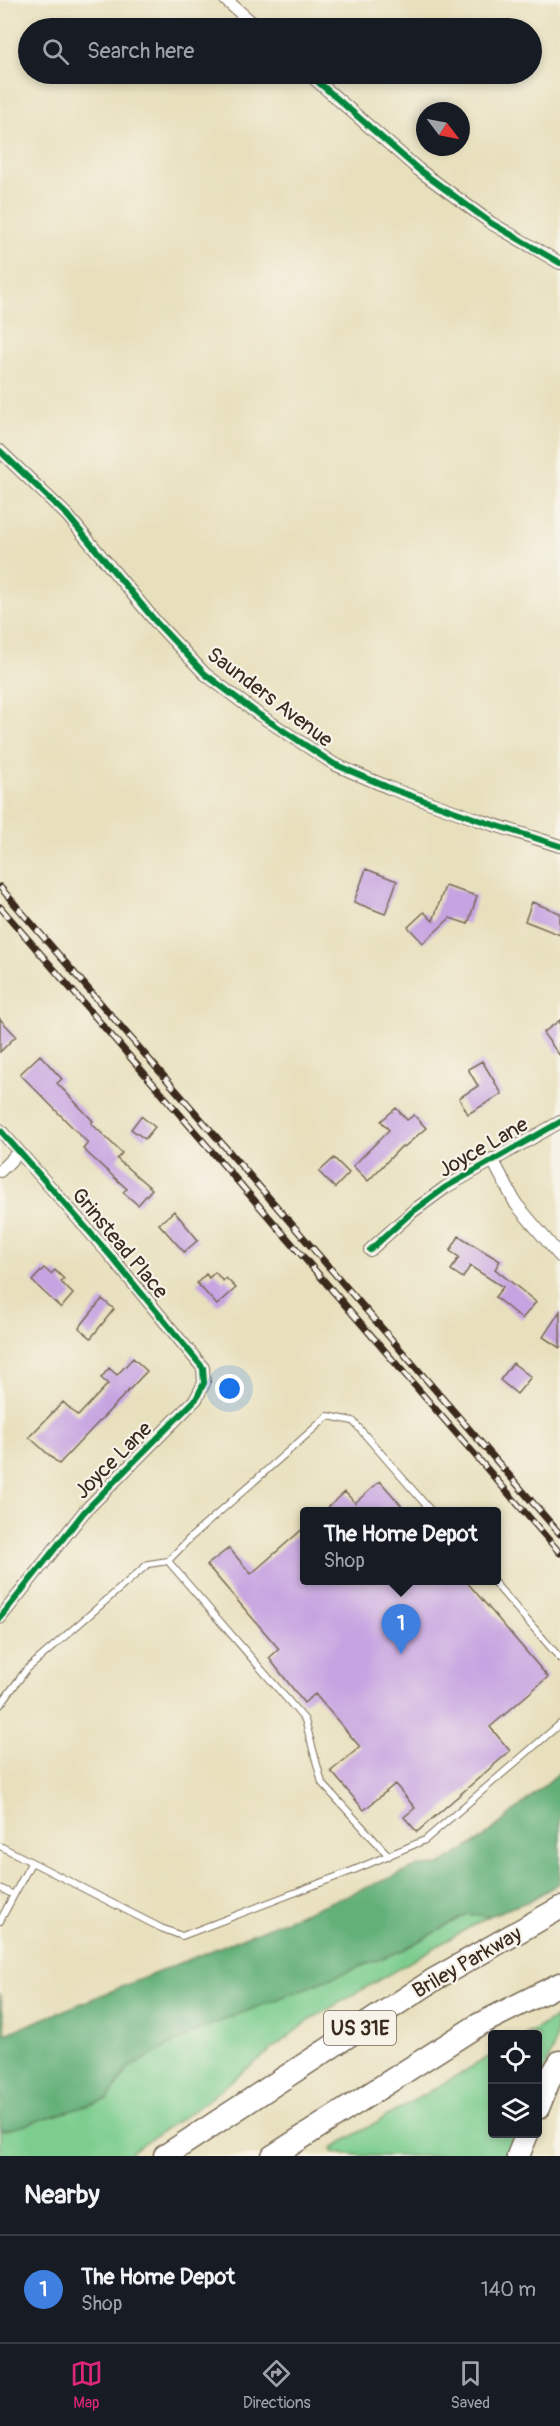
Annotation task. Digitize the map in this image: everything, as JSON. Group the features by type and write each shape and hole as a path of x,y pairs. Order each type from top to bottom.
{"highway":[{"name":"Briley Parkway","path":"165,2156 435,1979 560,1908"},
{"path":"273,2156 478,2025 560,1984"},
{"path":"542,2096 560,2062"},
{"path":"518,2156 525,2138"}],"street":[{"path":"226,0 247,18"},
{"path":"320,84 419,170 491,223 560,263"},
{"name":"Saunders Avenue","path":"0,451 67,515 156,622 205,674 258,714 334,764 392,789 560,846"},
{"name":"Joyce Lane","path":"370,1250 420,1205 446,1187 560,1122"},
{"name":"Grinstead Place","path":"0,1130 110,1255 203,1368 204,1383"},
{"path":"0,1171 19,1152"},
{"path":"492,1159 516,1204 560,1256"},
{"name":"Joyce Lane","path":"0,1618 84,1512 196,1399 204,1383"}],"lane":[{"path":"0,1705 26,1670 148,1564 168,1561 190,1538 328,1416 353,1421 428,1507"},
{"path":"168,1561 305,1720 322,1783 389,1856"},
{"path":"496,1585 560,1658"},
{"path":"0,1846 161,1928 182,1936 425,1840 560,1724"},
{"path":"0,1921 31,1863"},
{"path":"0,1888 14,1895"}],"green space":[{"path":"560,1772 560,1883 529,1901 489,1916 467,1914 403,1950 198,2030 129,2067 108,2099 11,2129 0,2130 0,1993 6,2034 419,1866 440,1865 483,1838"},
{"path":"467,1914 489,1916 308,2021 201,2105 125,2156 0,2156 0,2130 11,2129 108,2099 129,2067 198,2030 403,1950"},
{"path":"555,2018 554,2044 542,2075 542,2030 534,2030"},
{"path":"488,2057 488,2138 516,2138 512,2156 365,2156 332,2152 332,2148"}],"building":[{"path":"366,869 397,881 385,914 354,902"},
{"path":"445,886 477,896 468,924 450,918 423,943 408,927 424,912 433,921"},
{"path":"532,902 560,913 560,935 525,921"},
{"path":"0,1019 16,1036 0,1052"},
{"path":"560,1020 560,1056 543,1033"},
{"path":"40,1055 62,1079 57,1083 93,1121 91,1123 122,1153 117,1159 152,1189 138,1205 123,1192 127,1189 83,1149 88,1143 20,1074"},
{"path":"482,1061 502,1094 468,1114 459,1098 478,1086 468,1069"},
{"path":"396,1108 407,1120 414,1115 426,1128 404,1147 402,1146 368,1181 353,1166 389,1130 381,1121"},
{"path":"141,1116 155,1127 145,1139 131,1129"},
{"path":"334,1158 349,1173 335,1188 319,1172"},
{"path":"174,1211 198,1240 184,1252 159,1224"},
{"path":"459,1236 500,1261 495,1269 536,1302 522,1319 495,1297 503,1287 470,1266 463,1278 451,1270 459,1257 450,1251"},
{"path":"44,1268 51,1274 55,1270 64,1279 61,1282 73,1294 61,1308 32,1281"},
{"path":"215,1272 223,1281 226,1278 236,1288 217,1305 197,1283 206,1274 209,1278"},
{"path":"102,1299 114,1309 91,1338 79,1328"},
{"path":"560,1311 560,1348 543,1337"},
{"path":"133,1358 147,1371 59,1464 29,1437 63,1402 78,1416 108,1384 101,1378 109,1368 117,1375"},
{"path":"513,1363 531,1377 517,1394 500,1380"},
{"path":"380,1481 403,1507 328,1507 345,1492 355,1503"},
{"path":"300,1531 300,1585 469,1585 548,1677 490,1727 510,1751 417,1832 404,1817 415,1808 395,1784 364,1810 331,1771 360,1747 315,1694 304,1703 269,1658 279,1649 207,1565 229,1548 251,1574"}],"railway":[{"path":"0,887 560,1534"},
{"path":"0,907 560,1553"}],"cycle path":[{"path":"320,84 419,170 491,223 560,263"},
{"path":"0,451 67,515 156,622 205,674 258,714 334,764 392,789 560,846"},
{"path":"370,1250 412,1212 446,1187 560,1122"},
{"path":"0,1130 110,1255 203,1368 204,1383 196,1399 84,1512 0,1618"}],"place":[{"name":"The Home Depot","path":"401,1654"}]}
